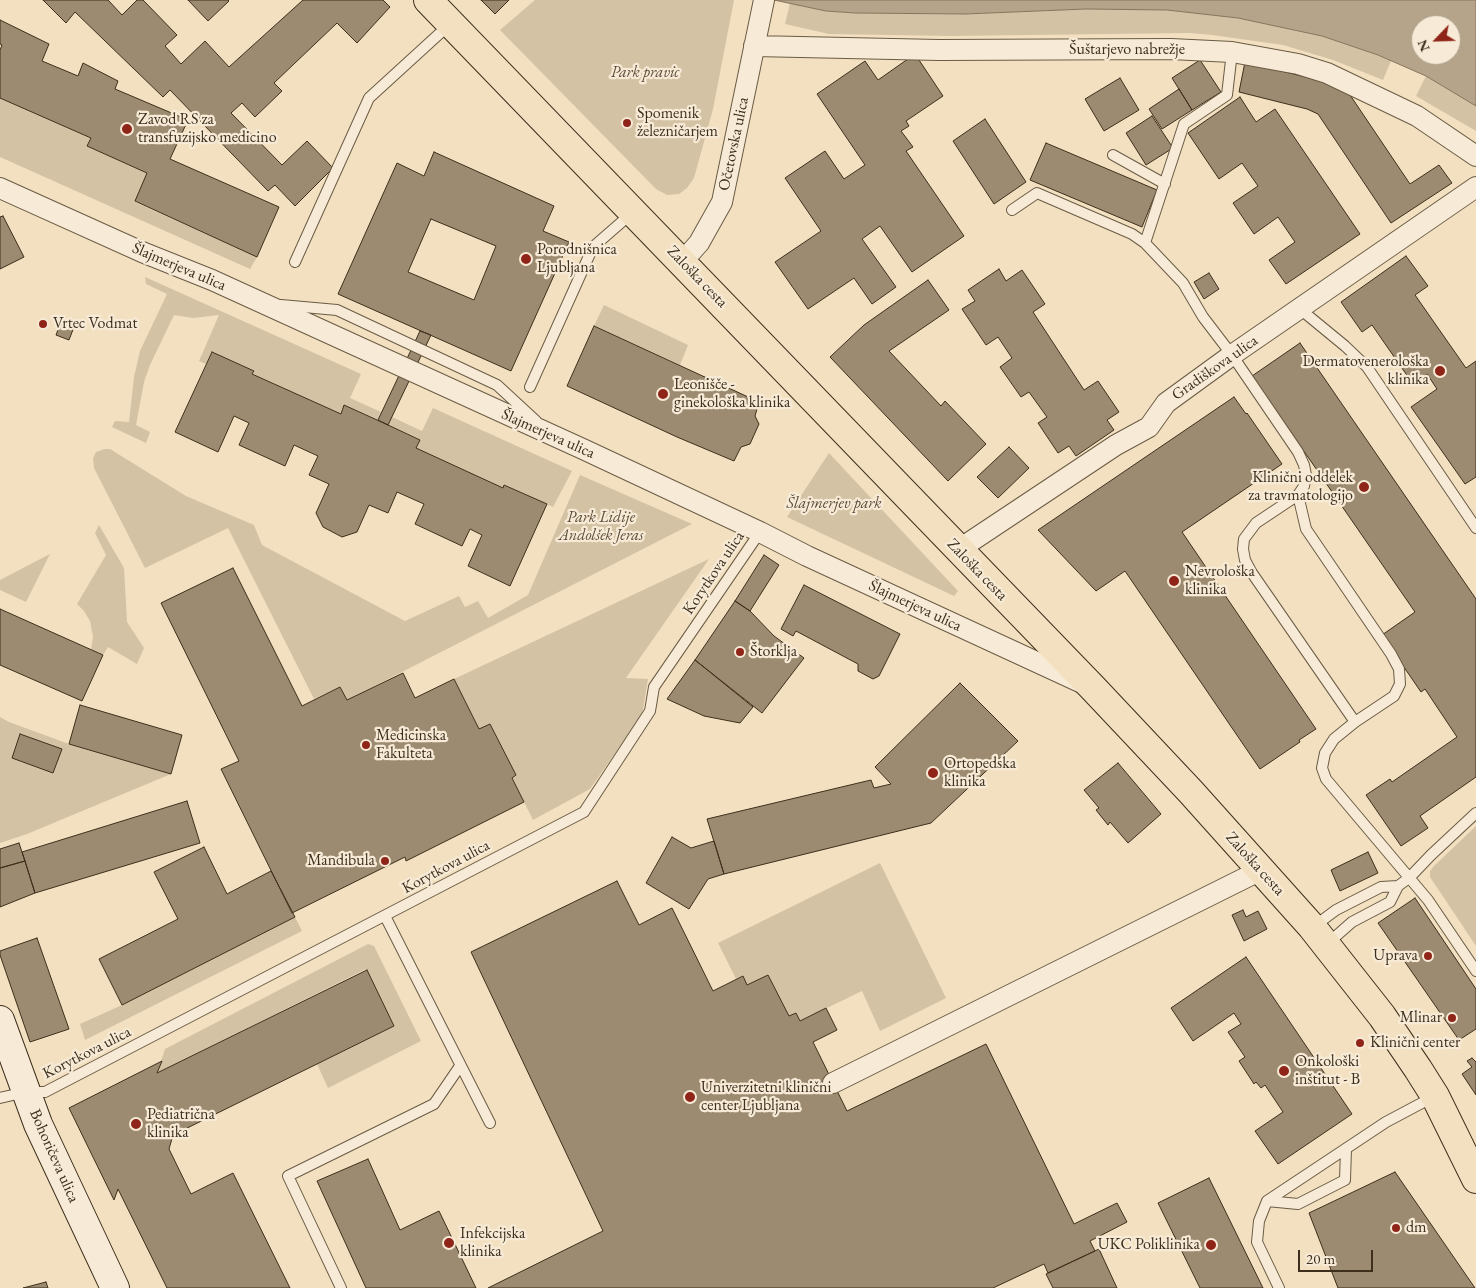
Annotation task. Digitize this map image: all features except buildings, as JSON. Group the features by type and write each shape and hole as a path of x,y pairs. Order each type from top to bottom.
{"main road":[{"name":"Zaloška cesta","path":"428,0 1093,688 1261,870 1319,936 1398,1038 1435,1096 1476,1179"}],"street":[{"name":"Očetovska ulica","path":"682,262 698,243 722,202 762,7"},
{"name":"Šuštarjevo nabrežje","path":"754,46 939,50 1172,50 1232,52 1298,64 1327,74 1417,116 1476,156"},
{"name":"Gradiškova ulica","path":"958,550 1116,445 1149,427 1166,403 1232,355 1476,187"},
{"name":"Šlajmerjeva ulica","path":"0,188 142,252 263,303 1093,688"},
{"path":"833,1083 1261,870"},
{"name":"Bohoričeva ulica","path":"0,1020 13,1095 38,1124 115,1288"}],"lane":[{"path":"295,262 369,98 451,24"},
{"path":"1145,243 1184,124 1227,95 1232,52"},
{"path":"1114,155 1164,184"},
{"path":"1012,210 1037,193 1132,234 1145,243 1183,282 1203,317 1232,355 1298,452 1306,475 1304,486 1298,495 1249,531 1244,539 1245,560 1252,573 1355,722"},
{"path":"530,387 593,247 632,212"},
{"path":"1300,308 1367,367 1476,528"},
{"path":"1298,495 1306,529 1391,654 1399,670 1400,684 1394,696 1355,722 1334,739 1325,753 1322,768 1326,779 1428,900 1476,971"},
{"name":"Korytkova ulica","path":"13,1095 45,1092 584,812 650,711 654,687 760,532"},
{"path":"1319,936 1352,922 1390,902 1398,886 1409,878 1430,855 1476,813"},
{"path":"1319,936 1336,910 1381,887 1398,886"},
{"path":"385,916 490,1123"},
{"path":"341,1288 288,1176 434,1104 460,1066"},
{"path":"1278,1288 1257,1242 1259,1221 1267,1201 1386,1122 1435,1096"},
{"path":"1267,1201 1298,1204 1345,1180 1346,1149"}],"green space":[{"name":"Park pravic","path":"535,0 734,0 713,109 694,178 687,188 679,194 667,195 656,189 500,30"},
{"path":"790,3 826,11 855,13 965,14 1086,9 1167,10 1202,13 1239,18 1322,36 1391,61 1383,80 1333,60 1283,45 1189,33 951,36 829,34 785,24"},
{"path":"1426,76 1476,106 1476,131 1416,96"},
{"path":"0,98 91,138 87,146 147,173 135,202 257,257 250,269 0,157"},
{"path":"145,277 361,374 350,398 381,412 378,420 344,406 341,414 253,374 254,371 212,352 206,364 199,361 219,315 193,318 174,315 144,382 136,425 150,432 146,443 112,427 115,421 129,422 134,377 140,351 167,294 146,284"},
{"path":"604,305 688,345 680,365 594,326"},
{"path":"433,408 572,471 553,507 505,485 503,488 416,448 419,439 388,425 392,417 422,431"},
{"name":"Park Lidije Andolšek Jeras","path":"110,449 186,496 254,525 262,545 405,621 459,596 465,607 478,601 488,618 528,595 580,475 692,524 347,700 340,687 314,699 228,528 145,568 94,468 93,458 96,452"},
{"name":"Šlajmerjev park","path":"829,453 958,591 954,596 787,517"},
{"path":"99,525 124,568 127,622 144,648 137,664 108,647 103,655 91,650 93,637 90,621 77,604 106,555 95,533"},
{"path":"50,554 26,602 0,590 0,580"},
{"path":"709,559 626,678 648,679 642,715 590,789 533,820 512,778 516,775 490,724 479,729 454,679"},
{"path":"0,717 69,744 171,774 27,834 0,843"},
{"path":"1476,826 1476,946 1430,877 1430,871"},
{"path":"880,863 946,998 880,1031 862,991 800,1021 796,1013 789,1016 768,975 747,985 743,976 736,979 718,943"},
{"path":"295,917 302,931 85,1040 80,1024 122,1005"},
{"path":"368,944 374,946 421,1041 328,1088 317,1064 394,1026 366,969 157,1073 165,1049"}],"shaded area":[{"path":"774,0 1476,0 1476,106 1426,76 1378,55 1322,36 1238,18 1167,10 1086,9 965,14 826,11"}],"place":[{"name":"Spomenik železničarjem","path":"627,123"},
{"name":"Zavod RS za transfuzijsko medicino","path":"127,129"},
{"name":"Porodnišnica Ljubljana","path":"526,259"},
{"name":"Vrtec Vodmat","path":"43,324"},
{"name":"Dermatovenerološka klinika","path":"1440,371"},
{"name":"Leonišče - ginekološka klinika","path":"663,394"},
{"name":"Klinični oddelek za travmatologijo","path":"1364,487"},
{"name":"Nevrološka klinika","path":"1174,581"},
{"name":"Štorklja","path":"740,652"},
{"name":"Medicinska Fakulteta","path":"366,745"},
{"name":"Ortopedska klinika","path":"933,773"},
{"name":"Mandibula","path":"385,861"},
{"name":"Uprava","path":"1428,956"},
{"name":"Mlinar","path":"1452,1018"},
{"name":"Klinični center","path":"1360,1043"},
{"name":"Onkološki inštitut - B","path":"1284,1071"},
{"name":"Univerzitetni klinični center Ljubljana","path":"690,1097"},
{"name":"Pediatrična klinika","path":"136,1124"},
{"name":"dm","path":"1396,1228"},
{"name":"Infekcijska klinika","path":"449,1243"},
{"name":"UKC Poliklinika","path":"1211,1245"}]}
